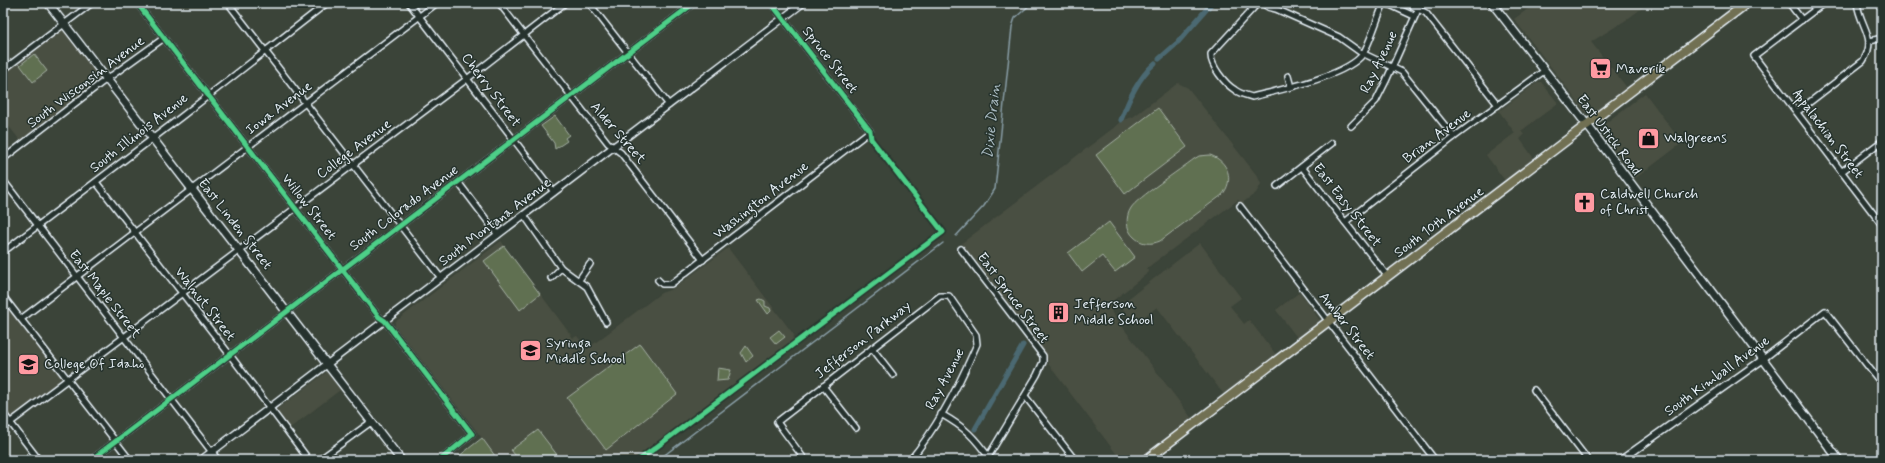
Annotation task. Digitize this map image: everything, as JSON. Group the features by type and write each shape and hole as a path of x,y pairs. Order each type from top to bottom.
{"main road":[{"name":"East Linden Street","path":"48,3 327,364 370,422 401,460"},
{"name":"East Ustick Road","path":"1492,3 1587,126 1762,360 1839,460"},
{"name":"South 10th Avenue","path":"1152,458 1329,321 1747,3"}],"street":[{"path":"3,61 5,69 92,3"},
{"name":"Willow Street","path":"137,3 342,270 379,317 385,321 472,434 440,460"},
{"path":"228,3 441,278"},
{"name":"South Illinois Avenue","path":"3,252 327,3"},
{"name":"Cherry Street","path":"409,3 554,192"},
{"name":"Iowa Avenue","path":"21,319 437,3"},
{"name":"Alder Street","path":"499,3 608,143 621,153 703,260"},
{"name":"College Avenue","path":"3,428 467,79 565,3"},
{"path":"589,3 669,105"},
{"path":"680,3 685,10"},
{"name":"South Colorado Avenue","path":"91,460 694,3"},
{"name":"Spruce Street","path":"771,3 870,131"},
{"name":"South Montana Avenue","path":"201,460 803,3"},
{"path":"1258,3 1211,54 1212,63 1233,90 1243,95 1252,97 1291,87 1331,74 1355,62 1363,53 1385,3 1414,16"},
{"path":"1262,3 1268,7 1276,9 1339,37 1363,53 1402,72 1454,137"},
{"path":"1407,3 1419,6 1498,105"},
{"path":"1789,3 1802,20 1824,3"},
{"path":"1796,112 1863,61 1869,52 1870,41 1860,19 1856,3"},
{"name":"Ray Avenue","path":"1351,126 1376,101 1393,67 1419,6"},
{"name":"Appalachian Street","path":"1802,20 1754,56 1882,226"},
{"name":"South Wisconsin Avenue","path":"3,159 107,79 164,38"},
{"path":"1870,41 1882,38"},
{"name":"Brian Avenue","path":"1346,222 1454,137 1544,71"},
{"path":"1288,76 1291,87"},
{"name":"Washington Avenue","path":"658,280 665,285 671,284 870,131"},
{"path":"1841,172 1882,141"},
{"path":"1277,186 1332,143"},
{"name":"East Easy Street","path":"1302,167 1388,277"},
{"name":"East Maple Street","path":"3,180 218,460"},
{"name":"Walnut Street","path":"96,182 309,460"},
{"path":"458,182 498,235"},
{"name":"Amber Street","path":"1240,206 1435,460"},
{"path":"524,215 561,268 587,287 606,322"},
{"name":"East Spruce Street","path":"961,249 1043,356 1043,362 1025,396"},
{"path":"579,280 590,264"},
{"path":"551,278 561,268"},
{"path":"3,296 130,460"},
{"name":"Jefferson Parkway","path":"805,460 777,422 940,296 949,296 956,306"},
{"name":"Ray Avenue","path":"910,460 919,450 941,414 977,344 976,335 956,306"},
{"name":"South Kimball Avenue","path":"1621,460 1762,360 1826,311 1877,378 1882,379"},
{"path":"872,348 893,375"},
{"path":"823,386 856,428"},
{"path":"1534,390 1588,460"},
{"path":"941,414 962,426 990,458 1025,396 1075,460"},
{"path":"3,413 39,460"},
{"path":"319,460 370,422"}],"shaded area":[{"path":"1536,3 1649,3 1626,20 1591,42 1628,89 1594,115 1589,112 1586,113 1514,19"},
{"path":"65,24 107,79 23,144 3,119 3,70"},
{"path":"1538,82 1541,82 1558,103 1521,131 1524,135 1520,139 1535,160 1506,182 1486,155 1515,133 1499,111"},
{"path":"1178,83 1188,88 1258,177 1261,184 1256,193 1242,203 1238,200 1147,268 1149,272 1110,303 1112,313 1193,420 1140,460 1121,460 1049,365 1047,357 962,243 1124,120 1133,117"},
{"path":"1645,93 1682,143 1636,178 1602,134 1604,131 1603,125"},
{"name":"Syringa Middle School","path":"501,241 573,338 577,336 587,349 661,293 673,289 728,248 794,335 792,343 715,403 713,401 635,460 454,460 482,438 395,326 395,322"},
{"path":"1200,243 1241,298 1230,306 1244,324 1249,320 1277,356 1225,396 1157,307 1135,324 1120,305"},
{"path":"1300,292 1321,322 1299,340 1276,310"},
{"name":"College Of Idaho","path":"3,296 68,380 3,428"},
{"path":"327,372 340,390 290,428 276,410"}],"green space":[{"path":"34,54 47,71 33,82 20,65"},
{"path":"1158,108 1187,147 1125,194 1096,155"},
{"path":"555,116 569,135 565,138 567,141 555,149 554,143 541,126"},
{"path":"1210,155 1221,162 1228,172 1228,183 1222,195 1160,241 1146,243 1134,237 1129,231 1127,219 1131,208 1135,203 1194,159 1199,156"},
{"path":"1109,222 1135,257 1115,272 1102,256 1082,272 1068,253"},
{"path":"504,246 540,294 520,310 484,261"},
{"path":"761,299 765,301 765,306 770,308 771,311 768,314 758,300"},
{"path":"779,330 785,337 776,344 770,337"},
{"path":"640,344 677,394 606,450 567,398"},
{"path":"746,346 753,356 746,362 741,353"},
{"path":"718,368 731,370 728,380 717,381"},
{"path":"538,430 561,460 519,460 511,450"},
{"path":"482,438 498,460 454,460"}],"waterway":[{"name":"Dixie Drain","path":"956,236 984,206 995,189 1012,27 1015,18 1032,3"},
{"path":"1178,42 1212,3"},
{"path":"1159,59 1175,45"},
{"path":"1121,120 1139,82 1155,63"},
{"name":"Dixie Drain","path":"658,460 943,243"},
{"path":"975,429 1023,345"}],"cycle path":[{"path":"137,3 379,317 385,321 472,434 440,460"},
{"path":"91,460 694,3"},
{"path":"639,460 943,232 871,139 870,131 771,3"}],"place":[{"name":"Maverik","path":"1601,69"},
{"name":"Walgreens","path":"1648,138"},
{"name":"Caldwell Church of Christ","path":"1585,202"},
{"name":"Jefferson Middle School","path":"1058,312"},
{"name":"Syringa Middle School","path":"531,351"},
{"name":"College Of Idaho","path":"29,364"}]}
